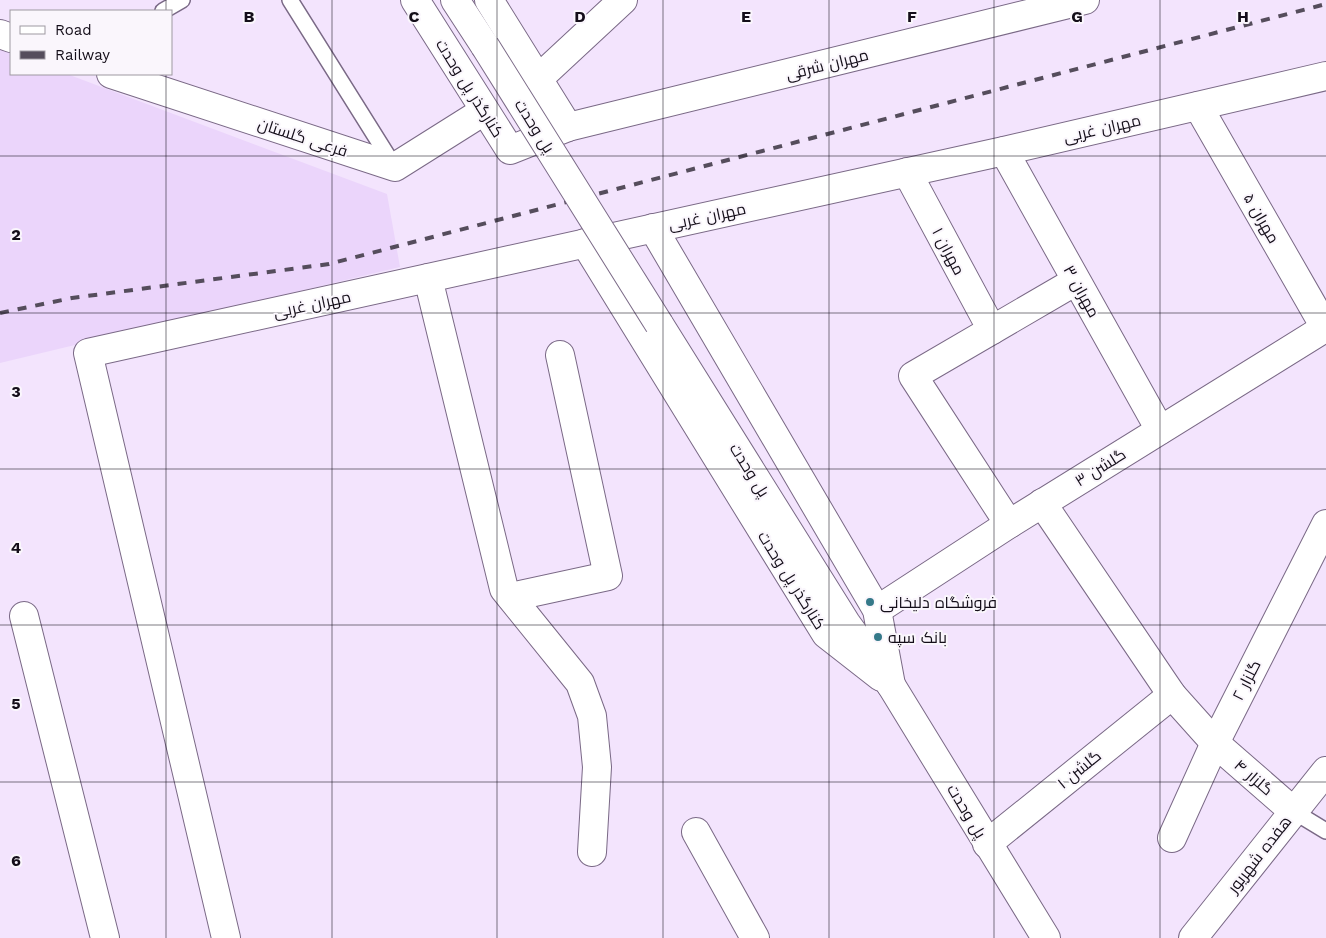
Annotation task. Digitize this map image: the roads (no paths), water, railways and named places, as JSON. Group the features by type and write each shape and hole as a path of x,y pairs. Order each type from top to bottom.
{"street":[{"name":"کنارگذر پل وحدت","path":"415,0 510,150"},
{"name":"پل وحدت","path":"455,0 846,623 891,684 1046,938"},
{"path":"489,0 568,127"},
{"path":"538,78 623,0"},
{"name":"مهران شرقی","path":"510,150 568,127 1034,6 1085,0"},
{"name":"فرعی گلستان","path":"114,75 395,167"},
{"name":"مهران غربی","path":"226,938 88,353 1004,151 1326,76"},
{"name":"مهران ۵","path":"1198,106 1326,329"},
{"path":"395,167 484,111"},
{"name":"مهران ۳","path":"1004,151 1160,430"},
{"name":"مهران ۱","path":"907,172 992,330"},
{"path":"653,228 877,610 891,684"},
{"name":"کنارگذر پل وحدت","path":"585,244 826,634 891,684"},
{"path":"428,278 504,589 580,683 592,716 597,768 592,852"},
{"path":"1009,524 913,376 1076,281"},
{"name":"گلشن ۳","path":"877,610 1042,503 1326,329"},
{"path":"511,597 608,576 560,355"},
{"name":"گلزار ۴","path":"1042,503 1172,695 1214,743 1293,811"},
{"name":"گلزار ۲","path":"1172,838 1214,743 1326,524"},
{"path":"24,616 105,938"},
{"name":"گلشن ۱","path":"987,844 1172,695"},
{"name":"هفده شهریور","path":"1202,935 1293,811 1326,771"},
{"path":"696,832 754,938"}],"lane":[{"path":"165,10 182,0"},
{"path":"290,0 395,167"},
{"path":"1293,811 1326,831"}],"railway":[{"path":"0,313 72,298 329,264 1326,4"}],"place":[{"name":"فروشگاه دلیخانی","path":"870,602"},
{"name":"بانک سپه","path":"878,637"}]}
